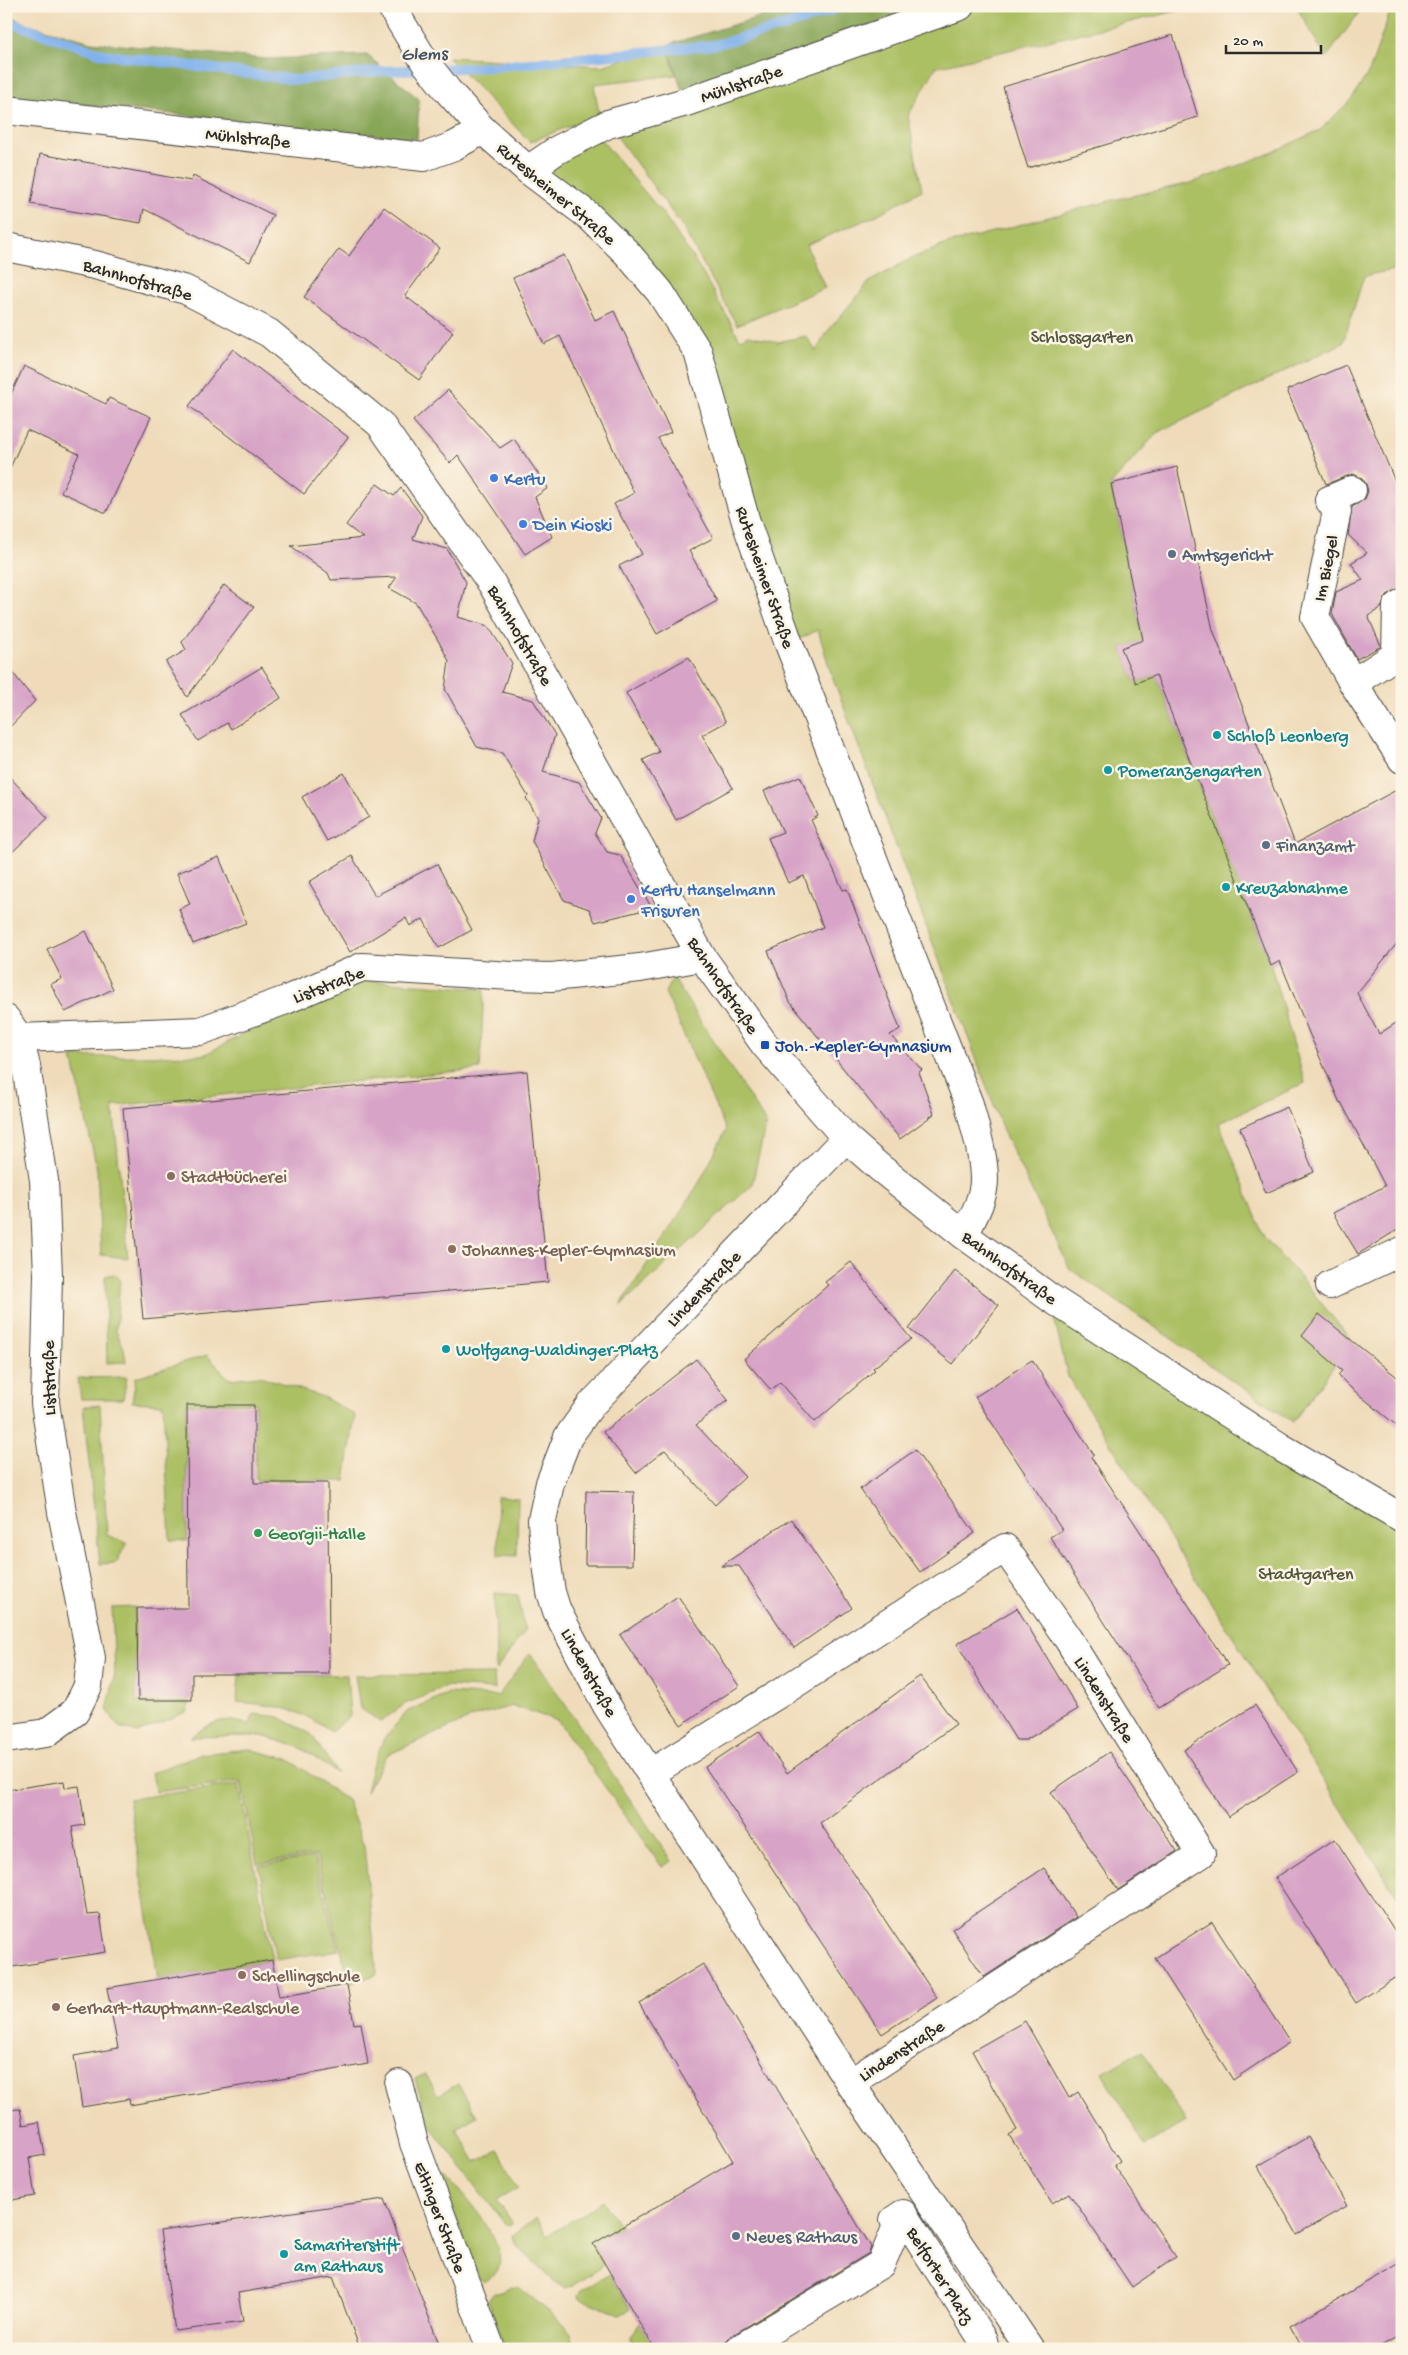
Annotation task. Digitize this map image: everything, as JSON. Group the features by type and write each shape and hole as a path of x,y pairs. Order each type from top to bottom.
{"street":[{"name":"Rutesheimer Straße","path":"391,6 416,48 447,90 484,130 528,170 589,216 627,253 660,292 698,352 746,522 789,644 969,1104 980,1149 984,1182 977,1210 964,1235"},
{"name":"Mühlstraße","path":"528,170 556,150 608,124 686,102 960,6"},
{"name":"Mühlstraße","path":"6,110 424,156 454,146 484,130"},
{"name":"Bahnhofstraße","path":"6,247 95,265 186,290 268,334 380,424 492,584 702,957 764,1045 846,1138 964,1235 1049,1297 1282,1448 1402,1518"},
{"name":"Im Biegel","path":"1352,490 1329,500 1337,511 1315,617 1353,683 1402,759"},
{"path":"1353,683 1396,656 1397,607 1402,603"},
{"name":"Liststraße","path":"6,1740 46,1733 74,1712 88,1686 91,1658 62,1512 45,1403 48,1268 44,1180 26,1066 12,1028 200,1031 286,1000 362,967 551,977 640,968 702,957"},
{"name":"Lindenstraße","path":"846,1138 591,1405 568,1438 550,1483 542,1520 542,1538 551,1592 557,1611 607,1706 850,2083 1020,2342"},
{"path":"1330,1285 1402,1251"},
{"name":"Lindenstraße","path":"651,1773 788,1688 1005,1548 1068,1639 1201,1854 850,2083"},
{"name":"Eltinger Straße","path":"399,2084 414,2143 491,2349"},
{"name":"Belforter Platz","path":"738,2349 881,2264 897,2226 894,2220 903,2214 983,2340 985,2349"}],"green space":[{"path":"795,6 917,6 686,102 667,45"},
{"path":"960,6 1199,6 936,67 908,116 922,190 875,216 806,245 825,288 737,325 682,226 608,124"},
{"path":"1296,6 1364,6 1326,58"},
{"name":"Schlossgarten","path":"1392,6 1402,6 1402,268 1364,276 1343,343 1157,433 1111,484 1143,640 1121,648 1136,683 1156,675 1271,966 1305,1083 1219,1123 1264,1237 1301,1278 1352,1341 1293,1422 1070,1269 1006,1138 831,673 818,630 789,644 698,352 660,292 528,170 593,130 664,215 699,267 740,339 749,335 778,342 806,336 816,351 827,332 869,282 910,259 947,244 1117,199 1191,183 1266,155 1320,130 1351,100 1370,70"},
{"path":"6,14 25,23 91,42 266,59 367,55 419,99 417,139 6,97"},
{"path":"667,45 676,75 594,84 599,114 530,142 448,57 602,66"},
{"path":"673,978 766,1123 752,1185 620,1306 699,1183 726,1130 665,992"},
{"path":"346,979 484,989 480,1069 113,1106 128,1258 101,1255 97,1169 72,1057 204,1055"},
{"path":"114,1274 120,1279 116,1331 124,1348 126,1362 107,1363 105,1276"},
{"name":"Stadtgarten","path":"1049,1297 1402,1518 1402,1904 1068,1377"},
{"path":"207,1355 229,1379 260,1376 323,1397 355,1415 345,1481 256,1480 255,1403 186,1404 187,1541 170,1540 163,1404 132,1402 136,1377"},
{"path":"127,1377 123,1399 81,1399 78,1378"},
{"path":"100,1405 107,1535 127,1543 116,1563 100,1564 83,1407"},
{"path":"497,1497 518,1498 517,1556 498,1555"},
{"path":"495,1593 518,1595 525,1631 496,1670"},
{"path":"135,1607 136,1702 190,1702 186,1712 137,1733 119,1727 107,1710 115,1673 112,1608"},
{"path":"530,1653 672,1861 662,1867 558,1721 513,1706 478,1715 387,1755 366,1792 372,1767 384,1738 408,1711 449,1693 498,1696"},
{"path":"494,1674 495,1689 448,1686 405,1704 380,1722 360,1708 355,1675"},
{"path":"239,1675 347,1675 350,1716 331,1732 308,1717 287,1709 237,1702"},
{"path":"254,1714 279,1717 311,1734 337,1773 299,1747 262,1736 190,1737 218,1722 231,1721 249,1725"},
{"path":"248,1749 288,1759 347,1800 364,1846 377,1974 350,1984 316,1855 257,1864 241,1781 156,1792 151,1773 200,1754"},
{"path":"239,1784 272,1960 158,1980 129,1799"},
{"path":"314,1857 339,1950 276,1960 259,1866"},
{"path":"1142,2050 1186,2122 1145,2146 1103,2073"},
{"path":"425,2074 438,2095 458,2084 477,2116 456,2128 476,2162 498,2150 519,2187 497,2200 512,2222 510,2225 504,2223 431,2127 415,2079"},
{"path":"444,2176 449,2178 479,2214 497,2246 500,2260 496,2272 484,2281 479,2279 441,2178"},
{"path":"603,2201 621,2228 593,2244 604,2265 572,2286 565,2288 557,2284 515,2244 513,2235 536,2218 547,2236"},
{"path":"610,2274 630,2308 626,2312 619,2314 580,2299 579,2295 582,2290"},
{"path":"510,2287 520,2288 563,2323 571,2333 572,2343 569,2349 506,2349 488,2301 493,2294"},
{"path":"640,2323 655,2349 632,2349 631,2336"}],"building":[{"path":"1173,35 1198,117 1028,168 1003,87"},
{"path":"40,154 191,181 193,176 273,215 250,262 144,209 141,223 31,204"},
{"path":"384,207 440,248 405,296 453,332 419,380 304,297 339,249 349,256"},
{"path":"564,255 595,320 614,311 671,432 658,438 713,538 689,551 717,601 657,634 619,566 642,554 614,504 634,493 560,336 544,344 513,278"},
{"path":"233,349 348,437 304,494 189,406"},
{"path":"1346,365 1402,498 1402,588 1387,595 1381,608 1368,616 1381,646 1357,659 1332,614 1336,592 1363,580 1351,563 1367,553 1348,535 1352,507 1365,499 1368,491 1362,478 1353,474 1326,484 1287,390"},
{"path":"24,366 106,404 109,398 151,417 106,513 61,492 79,454 27,430 6,477 6,405"},
{"path":"448,390 500,448 514,439 548,488 535,497 552,537 525,554 458,455 450,463 413,421"},
{"name":"Schloß Leonberg","path":"1177,467 1213,630 1295,844 1402,787 1402,937 1357,993 1379,1034 1402,1019 1402,1227 1358,1254 1333,1213 1385,1186 1340,1103 1280,961 1271,966 1156,675 1136,683 1121,648 1143,640 1111,484"},
{"path":"377,484 394,496 401,488 422,516 413,539 447,549 466,582 458,617 488,626 512,663 502,692 533,700 555,735 543,772 579,782 601,818 595,833 607,852 620,855 652,908 595,922 589,909 564,900 532,841 538,818 526,798 528,796 502,753 477,747 445,689 449,661 439,642 416,603 389,588 397,577 331,580 328,573 291,546 363,538 346,525"},
{"path":"224,585 254,607 187,697 166,662 186,650 182,642"},
{"path":"689,657 726,722 702,735 733,788 676,820 643,760 659,752 626,693"},
{"path":"6,664 35,701 6,731"},
{"path":"262,667 281,698 231,729 227,723 198,741 182,715"},
{"path":"6,773 48,818 6,858"},
{"path":"344,773 369,817 327,841 302,797"},
{"path":"800,776 818,816 811,820 843,890 847,889 900,1029 890,1035 922,1070 919,1072 934,1114 900,1139 790,1002 768,951 823,927 804,876 788,883 768,838 783,832 764,791"},
{"path":"352,856 375,896 437,864 472,930 439,948 423,919 410,926 406,918 350,952 309,882"},
{"path":"219,857 246,923 193,944 179,909 190,904 177,873"},
{"path":"86,931 113,989 65,1012 51,984 62,979 47,949"},
{"path":"527,1071 548,1282 143,1319 123,1108"},
{"path":"1287,1107 1314,1172 1266,1193 1240,1128"},
{"path":"851,1262 911,1339 873,1368 875,1370 815,1422 780,1382 771,1390 744,1359 828,1285 825,1282"},
{"path":"955,1271 999,1305 953,1364 909,1329"},
{"path":"1319,1314 1402,1381 1402,1430 1351,1388 1338,1375 1342,1371 1302,1336"},
{"path":"696,1359 728,1400 696,1425 745,1477 715,1505 665,1450 636,1473 603,1432"},
{"path":"1032,1360 1094,1455 1091,1457 1228,1665 1159,1708 1050,1537 1062,1530 975,1397"},
{"name":"Georgii-Halle","path":"187,1405 254,1405 254,1483 328,1483 329,1674 192,1674 192,1700 138,1700 137,1608 188,1608"},
{"path":"915,1450 975,1533 920,1572 860,1489"},
{"path":"586,1491 634,1492 632,1565 585,1565"},
{"path":"791,1519 852,1608 794,1648 739,1566 721,1566"},
{"path":"678,1596 739,1686 681,1725 620,1635"},
{"path":"1017,1608 1078,1709 1026,1740 1016,1740 957,1644"},
{"path":"920,1676 956,1724 820,1823 937,1998 882,2034 705,1767 759,1731 787,1773"},
{"path":"1255,1705 1298,1772 1228,1817 1184,1750"},
{"path":"1109,1752 1177,1851 1118,1890 1051,1792"},
{"path":"64,1781 65,1788 79,1786 85,1825 72,1827 87,1915 100,1914 106,1952 6,1968 6,1790"},
{"path":"1335,1839 1402,1942 1402,1973 1356,2003 1275,1878"},
{"path":"1044,1868 1076,1917 984,1977 952,1929"},
{"path":"1212,1922 1290,2042 1233,2080 1155,1958"},
{"path":"272,1960 279,1997 347,1985 354,2024 361,2023 368,2064 130,2105 129,2099 82,2107 74,2056 118,2048 107,1988"},
{"name":"Neues Rathaus","path":"703,1964 871,2247 869,2253 731,2336 726,2341 723,2349 655,2349 593,2244 733,2161 639,2003"},
{"path":"1025,2021 1069,2098 1078,2092 1120,2161 1114,2165 1176,2257 1132,2287 1069,2193 1052,2203 1009,2135 1017,2130 972,2051"},
{"path":"20,2109 23,2125 39,2122 45,2155 29,2158 35,2196 6,2201 6,2110"},
{"path":"1308,2137 1347,2206 1297,2234 1258,2166"},
{"name":"Samariterstift am Rathaus","path":"384,2199 441,2349 360,2349 333,2277 238,2293 243,2322 175,2331 160,2231"},
{"path":"1402,2262 1402,2334 1376,2349 1303,2349 1290,2326"}],"waterway":[{"name":"Glems","path":"6,21 103,54 297,80 380,71 490,67 714,45 786,26 844,6"}],"place":[{"name":"Kertu","path":"494,478"},
{"name":"Dein Kioski","path":"523,524"},
{"name":"Amtsgericht","path":"1172,554"},
{"name":"Schloß Leonberg","path":"1217,735"},
{"name":"Pomeranzengarten","path":"1108,770"},
{"name":"Finanzamt","path":"1266,845"},
{"name":"Kreuzabnahme","path":"1226,887"},
{"name":"Kertu Hanselmann Frisuren","path":"631,899"},
{"name":"Joh.-Kepler-Gymnasium","path":"765,1045"},
{"name":"Stadtbücherei","path":"171,1176"},
{"name":"Johannes-Kepler-Gymnasium","path":"452,1249"},
{"name":"Wolfgang-Waldinger-Platz","path":"446,1349"},
{"name":"Georgii-Halle","path":"258,1533"},
{"name":"Schellingschule","path":"242,1975"},
{"name":"Gerhart-Hauptmann-Realschule","path":"56,2007"},
{"name":"Neues Rathaus","path":"736,2236"},
{"name":"Samariterstift am Rathaus","path":"284,2254"}]}
